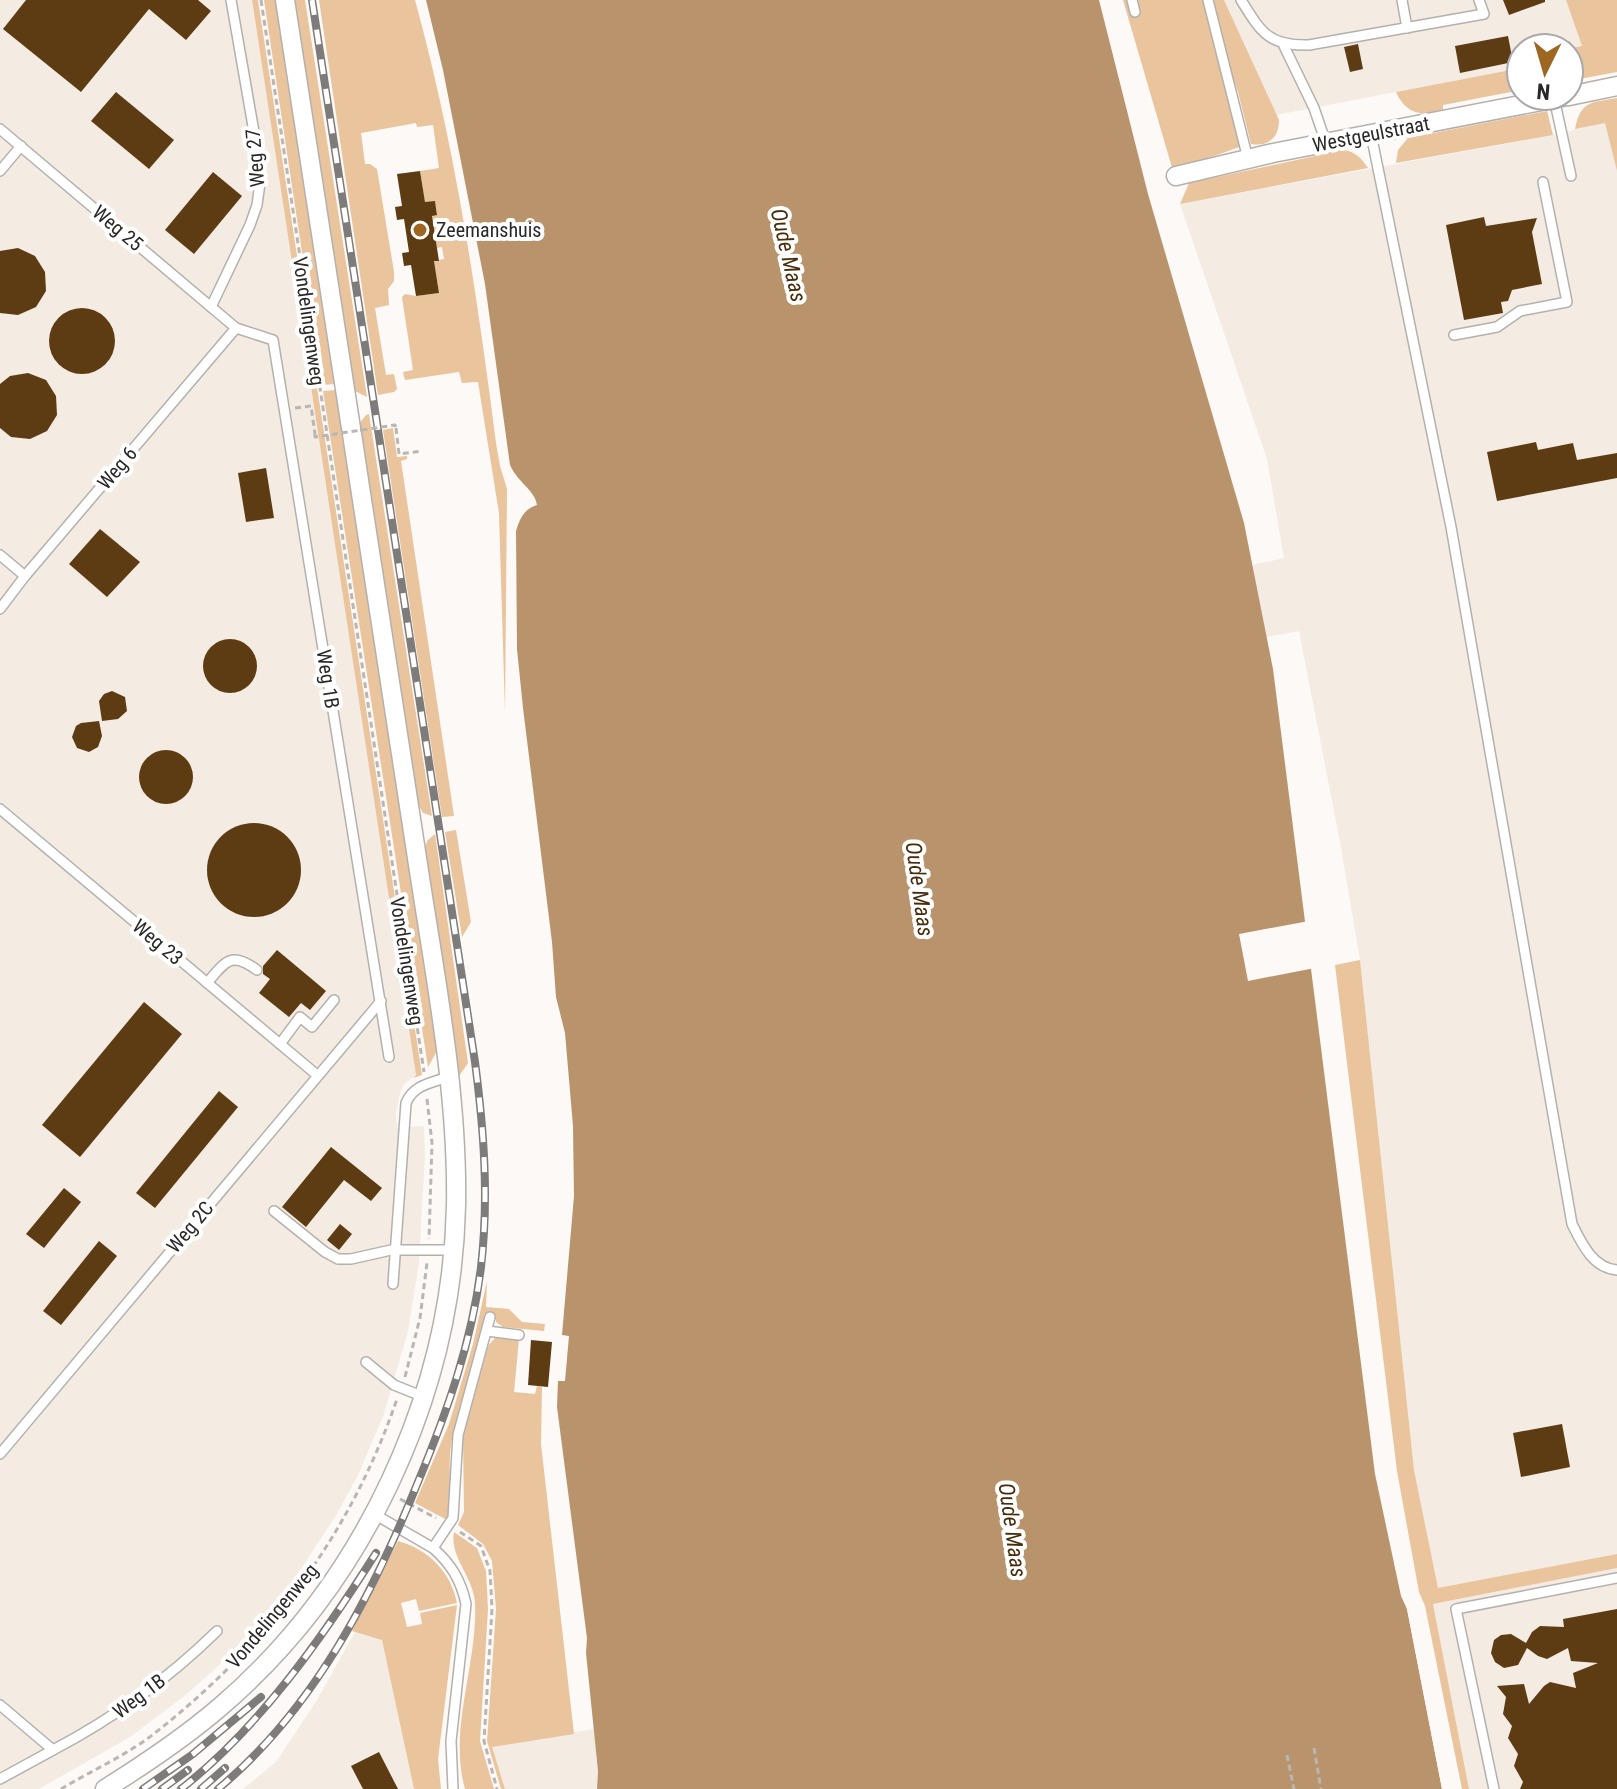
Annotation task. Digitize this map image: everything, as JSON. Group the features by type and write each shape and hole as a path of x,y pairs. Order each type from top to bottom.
{"street":[{"name":"Vondelingenweg","path":"105,1789 169,1749 223,1705 282,1645 326,1591 374,1514 424,1397 444,1323 454,1250 456,1164 448,1077 285,0"},
{"name":"Westgeulstraat","path":"1585,93 1617,86"},
{"name":"Westgeulstraat","path":"1176,176 1505,108"}],"lane":[{"path":"1132,0 1135,12"},
{"path":"1208,0 1248,159"},
{"path":"1241,0 1262,33 1284,46 1309,45 1484,14 1479,0"},
{"path":"1402,0 1407,28"},
{"name":"Weg 27","path":"211,307 250,225 260,183 258,155 229,1"},
{"path":"1284,46 1314,108 1326,143"},
{"path":"1565,112 1571,176"},
{"name":"Weg 25","path":"0,129 236,328"},
{"path":"1371,134 1451,527 1572,1224 1586,1251 1606,1269 1617,1270"},
{"path":"0,171 21,146"},
{"path":"1454,335 1497,327 1513,314 1567,302 1543,182"},
{"name":"Weg 6","path":"0,609 236,328"},
{"name":"Weg 1B","path":"236,328 273,340 389,1057"},
{"path":"0,555 25,576"},
{"name":"Weg 23","path":"0,809 317,1075"},
{"path":"207,983 227,961 235,958 244,960 257,970"},
{"path":"280,1044 300,1017 312,1027 334,1000"},
{"name":"Weg 2C","path":"0,1454 381,1001"},
{"path":"393,1284 406,1103 410,1094 448,1077"},
{"path":"274,1211 338,1259 396,1250 454,1250"},
{"path":"433,1548 453,1518 458,1435 490,1317"},
{"path":"487,1331 519,1335"},
{"path":"366,1362 401,1388 424,1397"},
{"path":"374,1514 433,1548 445,1559 463,1588 466,1604 451,1741 450,1779 453,1789"},
{"path":"1494,1789 1456,1609 1617,1578"},
{"name":"Weg 1B","path":"0,1779 128,1706 189,1658 217,1631"},
{"path":"0,1705 53,1750"}],"path":[{"name":"Vondelingenweg","path":"261,0 425,1085 432,1143 429,1248"},
{"path":"301,407 311,406 315,437 395,425 399,454 422,451"},
{"name":"Vondelingenweg","path":"61,1789 152,1735 235,1664 318,1562 371,1466 401,1388 420,1318 427,1262"},
{"path":"1314,1748 1321,1789"},
{"path":"1287,1755 1294,1789"}],"shaded area":[{"path":"0,0 252,0 416,1075 404,1084 400,1093 397,1128 424,1126 425,1155 419,1263 408,1331 384,1414 358,1475 337,1514 289,1587 216,1668 130,1737 39,1789 0,1789"},
{"path":"252,0 258,0 422,1075 413,1078 416,1075"},
{"path":"264,0 276,0 335,384 322,385"},
{"path":"295,0 305,0 367,397 355,391"},
{"path":"319,0 415,0 453,165 473,276 496,443 507,489 505,712 499,513 478,382 462,383 459,372 405,380 403,372 413,370 402,297 405,294 439,293 434,261 444,259 442,247 437,248 432,215 437,213 435,202 425,202 420,171 439,168 433,125 417,127 416,123 361,133 365,164 377,169 394,272 394,281 388,289 389,305 375,308 386,375 394,374 397,389 378,395"},
{"path":"1123,0 1224,0 1279,120 1275,136 1263,144 1251,144 1220,40 1242,146 1173,171"},
{"path":"1224,0 1566,0 1577,32 1505,32 1505,71 1276,115"},
{"path":"1566,0 1617,0 1617,72 1585,78 1585,32 1577,32"},
{"path":"1505,71 1505,93 1443,105 1443,112 1415,112 1404,105 1396,92"},
{"path":"1617,98 1617,171 1605,123 1575,129 1580,113 1594,102"},
{"path":"1542,112 1547,112 1553,135 1396,163 1398,150 1408,138"},
{"path":"1605,122 1617,171 1617,1554 1438,1589 1414,1470 1360,960 1299,631 1186,652 1173,583 1284,558 1267,459 1180,204 1553,135"},
{"path":"1343,150 1358,156 1368,168 1180,204 1189,183"},
{"path":"336,390 437,1051 428,1067 323,391"},
{"path":"369,414 432,816 423,813 419,806 360,423"},
{"path":"393,428 397,457 407,456 401,461 454,816 442,817 383,430"},
{"path":"456,830 471,922 462,937 445,832"},
{"path":"435,834 468,1063 459,1076 425,848 427,841"},
{"path":"1360,960 1414,1470 1438,1588 1617,1554 1617,1568 1433,1604 1469,1789 1462,1789 1425,1606 1419,1592 1397,1471 1335,965"},
{"path":"487,1281 486,1307 509,1309 522,1322 545,1324 544,1331 503,1327 496,1322 495,1314 485,1313 451,1445 449,1521 415,1503 449,1424 473,1344"},
{"path":"495,1338 519,1339 514,1392 535,1394 537,1386 542,1387 541,1444 574,1734 492,1747 505,1789 501,1789 487,1741 496,1609 492,1561 483,1544 458,1525 464,1512 463,1437 488,1346"},
{"path":"454,1532 477,1548 486,1571 488,1609 480,1741 494,1789 465,1789 461,1766 461,1720 475,1626 475,1603 471,1585 455,1550"},
{"path":"398,1541 419,1550 436,1563 449,1581 457,1603 419,1611 416,1599 401,1603 407,1627 422,1624 420,1613 457,1605 438,1759 441,1789 414,1789 382,1640 352,1631"},
{"path":"1617,1568 1617,1789 1469,1789 1433,1604"},
{"path":"355,1632 382,1639 414,1789 243,1789 276,1762 317,1700"},
{"path":"594,1729 597,1789 505,1789 491,1747"}],"water":[{"name":"Oude Maas","path":"426,0 1099,0 1148,194 1244,523 1273,669 1375,1474 1401,1596 1407,1609 1442,1789 597,1789 587,1638 557,1407 558,1381 565,1381 569,1336 562,1335 574,1196 573,1126 565,1033 556,997 517,649 516,531 523,515 537,505 510,465 485,284 443,70"}],"pier":[{"path":"1309,921 1315,968 1248,981 1239,934"},
{"path":"1394,1563 1398,1563 1411,1608 1446,1789 1442,1789 1407,1609"}],"building":[{"path":"26,0 198,0 211,11 186,40 149,9 81,92 3,29"},
{"path":"1503,0 1545,0 1545,2 1509,15"},
{"path":"1505,37 1505,64 1460,73 1455,46"},
{"path":"1358,44 1363,69 1350,72 1344,47"},
{"path":"116,92 174,140 149,169 91,121"},
{"name":"Zeemanshuis","path":"420,171 425,202 435,201 437,215 432,216 439,261 434,261 439,293 416,296 411,265 404,266 402,253 409,252 404,219 397,220 395,207 402,206 397,174"},
{"path":"213,172 242,196 194,254 165,230"},
{"path":"1484,217 1486,226 1537,218 1532,232 1542,284 1512,290 1508,301 1501,302 1503,313 1464,320 1446,225"},
{"path":"18,248 35,256 45,272 46,291 36,307 18,315 0,313 0,251"},
{"path":"82,308 95,311 105,318 112,328 115,341 112,354 105,364 95,371 82,374 69,371 59,364 52,354 49,341 52,328 59,318 69,311"},
{"path":"28,373 46,380 56,396 57,415 47,431 30,439 11,437 0,428 0,384 10,376"},
{"path":"1536,442 1538,450 1573,443 1577,460 1617,453 1617,478 1497,501 1487,452"},
{"path":"266,468 274,518 246,522 238,473"},
{"path":"100,529 140,562 107,597 69,564"},
{"path":"230,639 249,647 257,666 249,685 230,693 211,685 203,666 211,647"},
{"path":"112,691 125,697 127,711 118,719 102,721 99,701 104,694"},
{"path":"99,721 102,736 98,747 89,752 77,748 72,737 76,726"},
{"path":"166,750 185,758 193,777 185,796 166,804 147,796 139,777 147,758"},
{"path":"254,823 272,827 287,837 297,852 301,870 297,888 287,903 272,913 254,917 236,913 221,903 211,888 207,870 211,852 221,837 236,827"},
{"path":"277,950 326,991 310,1010 301,1003 289,1017 259,993 270,979 263,974 263,966"},
{"path":"144,1002 182,1034 80,1157 42,1125"},
{"path":"219,1091 238,1107 155,1208 136,1193"},
{"path":"331,1147 382,1188 371,1201 344,1180 306,1227 282,1207"},
{"path":"64,1188 81,1202 44,1248 26,1234"},
{"path":"340,1224 352,1234 339,1250 327,1240"},
{"path":"99,1241 117,1256 61,1325 43,1311"},
{"path":"531,1340 552,1342 548,1387 528,1385"},
{"path":"1562,1424 1570,1467 1521,1477 1513,1433"},
{"path":"1617,1609 1617,1789 1520,1789 1523,1782 1514,1766 1518,1754 1508,1738 1512,1726 1503,1714 1506,1697 1497,1686 1524,1684 1529,1704 1550,1682 1576,1688 1573,1673 1598,1663 1571,1661 1568,1648 1547,1659 1527,1648 1518,1665 1504,1668 1495,1662 1491,1653 1494,1640 1511,1634 1526,1643 1540,1626 1564,1627 1563,1619"},
{"path":"379,1752 398,1789 363,1789 351,1766"}],"railway":[{"path":"218,1789 252,1758 311,1687 337,1648 381,1567 429,1456 457,1376 477,1295 485,1216 481,1113 475,1062 312,0"},
{"path":"181,1789 238,1738 264,1709 312,1648 376,1553"},
{"path":"143,1789 193,1754 261,1697"},
{"path":"201,1789 225,1768"},
{"path":"162,1789 188,1770"}],"place":[{"name":"Zeemanshuis","path":"420,230"}]}
